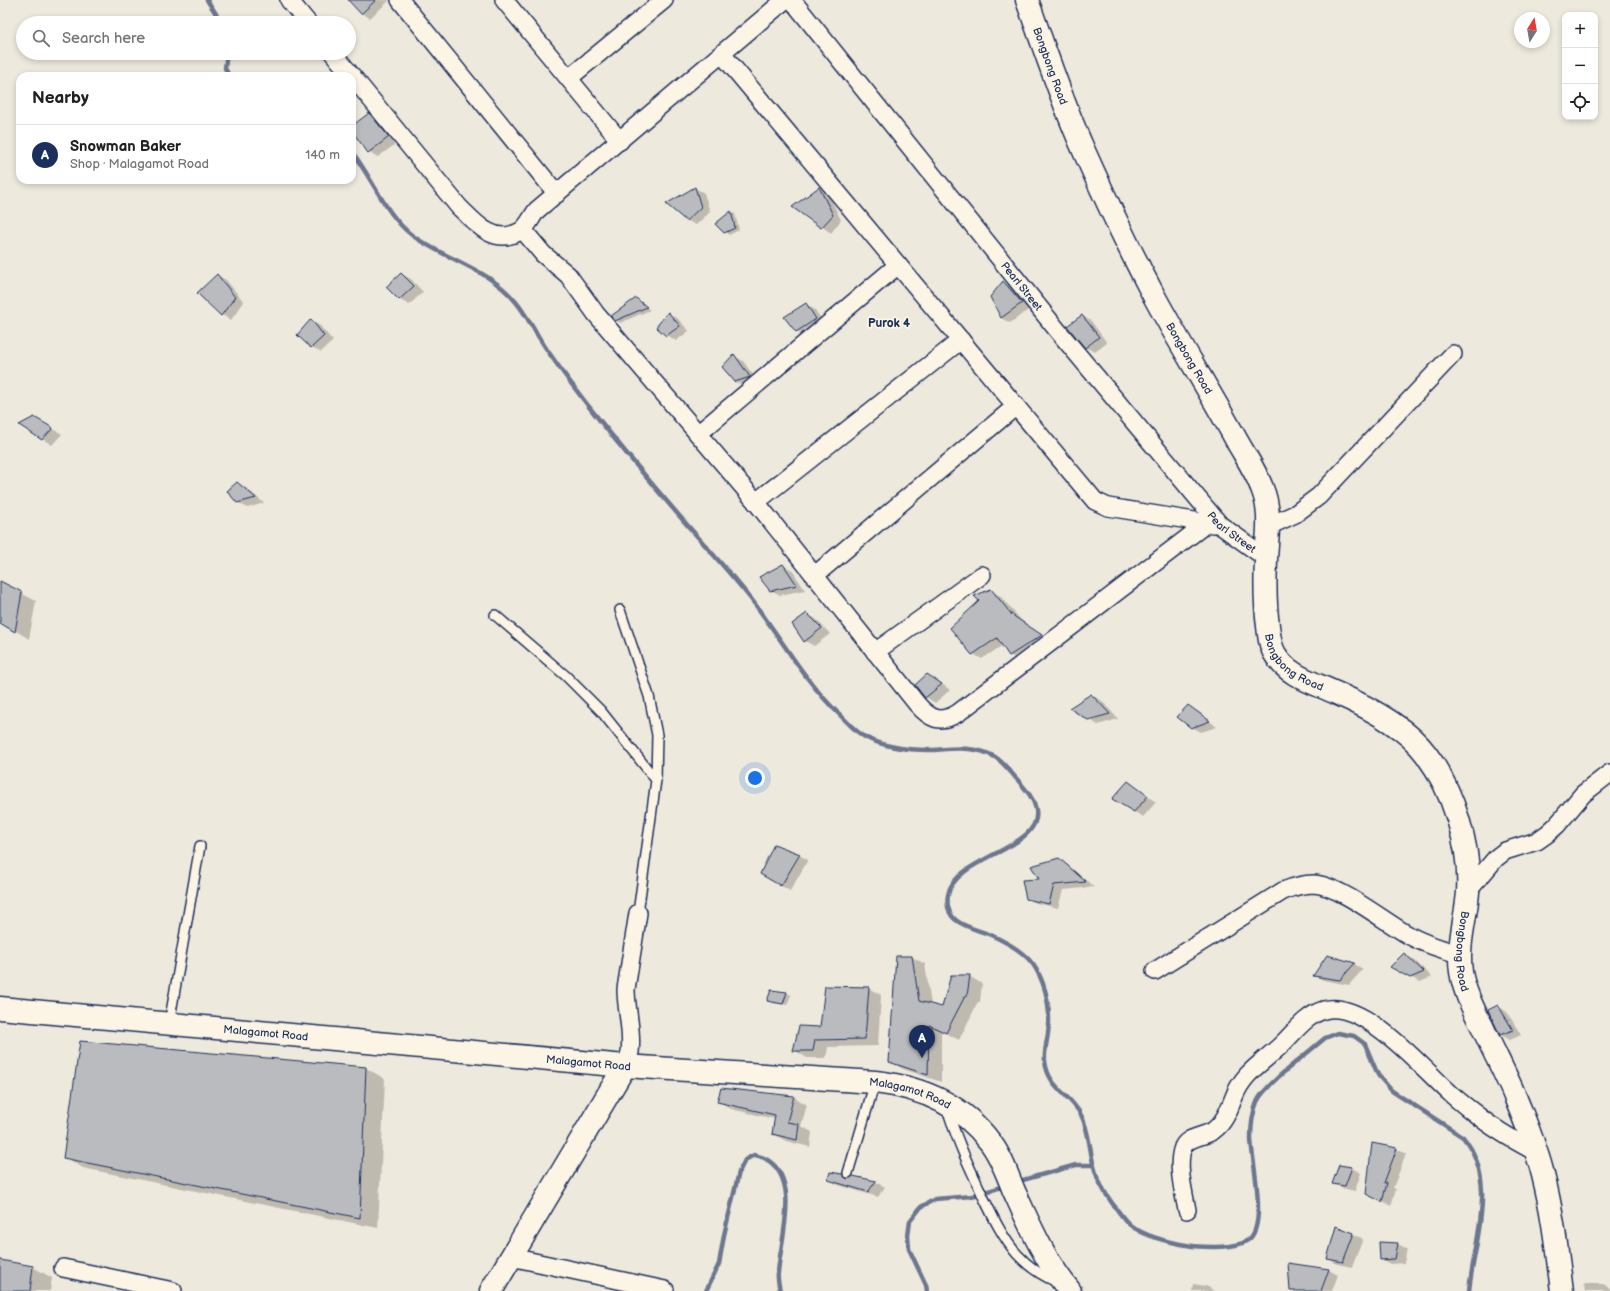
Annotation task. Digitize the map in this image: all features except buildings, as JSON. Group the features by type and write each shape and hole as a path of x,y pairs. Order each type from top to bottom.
{"street":[{"path":"289,0 302,16"},
{"path":"400,0 557,194"},
{"path":"504,0 620,141"},
{"path":"568,78 664,0"},
{"path":"356,81 459,207 487,231 497,236 512,234 523,230 537,210 785,0"},
{"name":"Pearl Street","path":"792,0 1214,524 1266,558"},
{"name":"Bongbong Road","path":"1027,0 1077,134 1109,206 1156,298 1215,400 1262,488 1268,510 1269,526 1266,558 1266,611 1269,636 1275,656 1286,668 1303,679 1338,693 1390,721 1413,738 1440,775 1459,823 1465,848 1468,891 1459,954 1461,975 1470,1002 1505,1072 1536,1152 1548,1196 1562,1291"},
{"path":"722,54 1095,501 1108,508 1214,524"},
{"path":"339,60 349,72"},
{"path":"523,230 543,254 568,275 596,314 756,502 874,652 923,711 936,719 945,719 953,716 1214,524"},
{"path":"698,434 898,265"},
{"path":"756,502 961,340"},
{"path":"1269,526 1295,514 1319,496 1453,354"},
{"path":"814,576 1016,406"},
{"path":"874,652 982,575"},
{"path":"1468,891 1496,858 1505,851 1537,841 1547,834 1557,825 1583,794 1610,773"},
{"path":"1155,972 1283,891 1296,886 1314,884 1337,891 1406,934 1430,945 1459,954"},
{"path":"491,1291 625,1066 630,1053 631,1042 626,1002 626,989 638,912"},
{"name":"Malagamot Road","path":"0,1008 625,1066 875,1082 913,1088 945,1102 978,1128 991,1142 1051,1265 1068,1288"},
{"path":"1187,1210 1181,1175 1183,1148 1187,1142 1214,1131 1222,1123 1228,1112 1238,1085 1254,1067 1280,1046 1315,1014 1325,1010 1340,1010 1360,1017 1381,1029 1449,1093 1482,1120 1506,1136 1536,1152"},
{"path":"511,1257 665,1290"},
{"path":"63,1268 174,1291"}],"lane":[{"path":"620,610 654,716 657,735 656,780 638,912"},
{"path":"495,616 566,676 601,711 656,780"},
{"path":"169,1024 200,846"},
{"path":"848,1173 875,1082"},
{"path":"945,1102 956,1136 997,1224 1017,1254 1032,1268 1068,1288"}],"waterway":[{"path":"207,0 217,16"},
{"path":"226,60 225,68 227,72"},
{"path":"356,158 387,208 403,228 426,244 481,273 493,281 516,302 552,358 598,419 751,599 813,686 854,729 861,735 872,740 905,749 971,749 987,753 995,757 1003,764 1028,793 1032,799 1036,816 1031,829 1019,840 967,870 954,881 948,895 948,905 950,913 954,919 968,927 991,935 1010,945 1028,958 1040,976 1047,1000 1049,1017 1048,1036 1045,1050 1047,1070 1050,1078 1081,1115 1088,1135 1093,1163 1098,1179 1109,1199 1127,1223 1137,1230 1152,1237 1192,1246 1229,1246 1243,1243 1248,1240 1254,1233 1257,1222 1258,1208 1251,1139 1252,1120 1257,1102 1261,1095 1277,1078 1325,1038 1338,1033 1354,1036 1365,1044 1378,1075 1392,1091 1463,1137 1474,1154 1480,1173 1482,1192 1479,1232 1469,1291"},
{"path":"706,1291 719,1264 724,1235 739,1172 745,1160 754,1155 766,1159 777,1169 783,1181 786,1196 785,1228 778,1275 780,1291"},
{"path":"1016,1182 1076,1165 1093,1165"},
{"path":"927,1291 926,1285 909,1249 908,1236 910,1221 921,1207 935,1199 972,1196 1005,1186"}],"place":[{"name":"Snowman Baker","path":"922,1058"}],"district":[{"name":"Purok 4","path":"889,323"}]}
